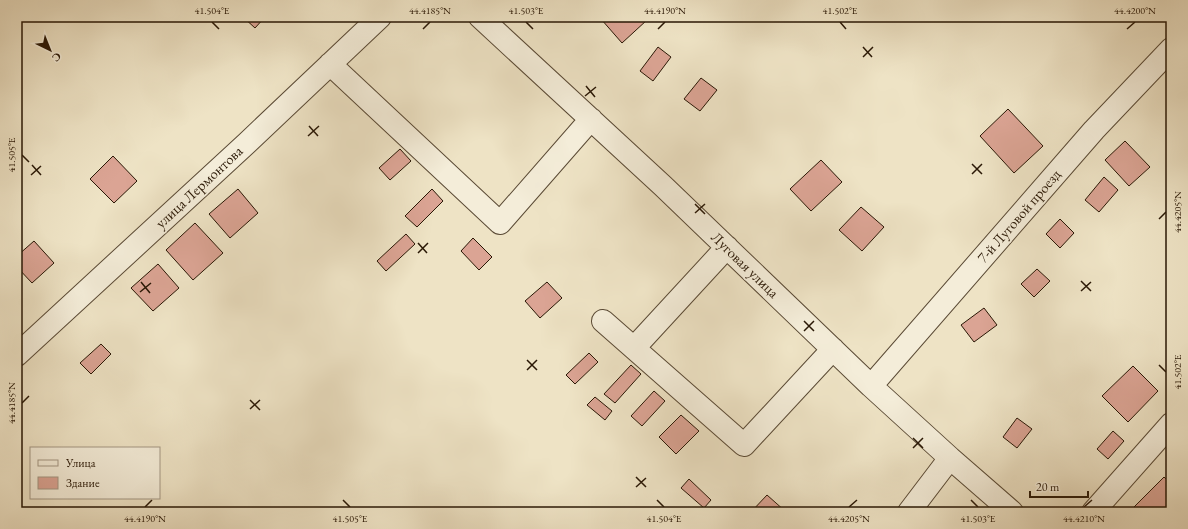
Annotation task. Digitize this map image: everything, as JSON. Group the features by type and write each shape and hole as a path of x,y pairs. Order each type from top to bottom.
{"street":[{"name":"улица Лермонтова","path":"17,355 380,17"},
{"name":"Луговая улица","path":"480,17 727,247 871,386 1012,512"},
{"name":"7-й Луговой проезд","path":"871,386 1094,130 1171,49"},
{"path":"330,64 500,223 590,119"},
{"path":"634,348 727,247"},
{"path":"603,321 744,445 833,349"},
{"path":"1093,512 1171,424"},
{"path":"909,512 950,458"}],"building":[{"path":"243,17 265,17 255,28"},
{"path":"604,17 644,17 647,20 622,43 601,19"},
{"path":"658,47 671,57 653,81 640,71"},
{"path":"701,78 717,90 700,111 684,99"},
{"path":"1008,109 1043,146 1014,173 980,136"},
{"path":"1125,141 1150,167 1129,186 1105,160"},
{"path":"400,149 411,161 390,180 379,168"},
{"path":"113,156 137,181 114,203 90,179"},
{"path":"821,160 842,182 811,211 790,189"},
{"path":"1104,177 1118,190 1099,212 1085,200"},
{"path":"238,189 258,213 230,238 209,214"},
{"path":"432,189 443,201 417,227 405,216"},
{"path":"861,207 884,227 862,251 839,230"},
{"path":"1060,219 1074,233 1060,248 1046,234"},
{"path":"195,223 223,253 193,280 166,250"},
{"path":"406,234 415,244 386,271 377,261"},
{"path":"473,238 492,257 479,270 461,251"},
{"path":"34,241 54,263 32,283 17,267 17,256"},
{"path":"158,264 179,288 153,311 131,288"},
{"path":"1037,269 1050,281 1034,297 1021,284"},
{"path":"547,282 562,298 540,318 525,301"},
{"path":"984,308 997,325 974,342 961,325"},
{"path":"101,344 111,354 91,374 80,363"},
{"path":"589,353 598,362 575,384 566,375"},
{"path":"631,365 641,374 615,403 604,394"},
{"path":"1133,366 1158,391 1128,422 1102,396"},
{"path":"654,391 665,401 642,426 631,416"},
{"path":"595,397 612,411 605,420 587,405"},
{"path":"681,415 699,431 676,454 659,437"},
{"path":"1017,418 1032,429 1017,448 1003,437"},
{"path":"1113,431 1124,441 1108,459 1097,449"},
{"path":"1164,477 1171,484 1171,512 1139,512 1134,507"},
{"path":"689,479 711,500 704,508 681,488"},
{"path":"767,495 785,511 751,512"}]}
